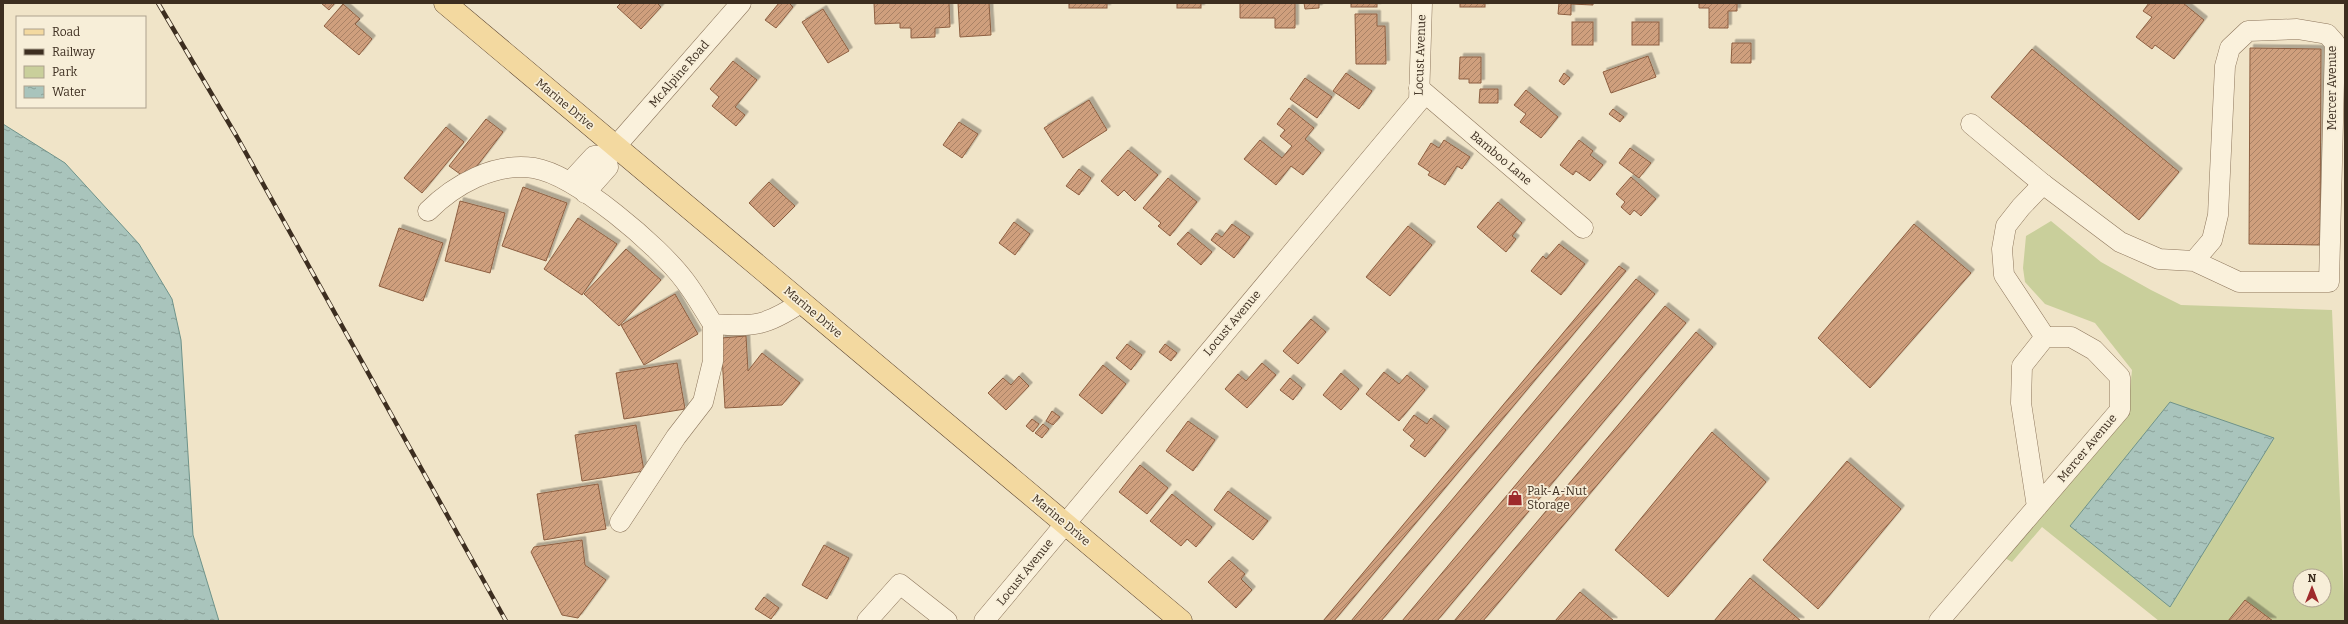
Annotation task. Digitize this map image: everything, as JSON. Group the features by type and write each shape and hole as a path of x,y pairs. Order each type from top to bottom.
{"main road":[{"name":"Marine Drive","path":"445,3 611,151 802,302 1181,621"}],"street":[{"name":"McAlpine Road","path":"611,151 741,3"},
{"name":"Locust Avenue","path":"984,621 1064,523 1419,101 1422,3"},
{"name":"Mercer Avenue","path":"1971,124 2043,184 2120,242 2158,259 2194,261 2239,282 2329,282 2335,43 2327,34 2297,29 2248,31 2230,48 2225,66 2218,215 2212,240 2194,261"},
{"name":"Bamboo Lane","path":"1419,88 1583,228"},
{"path":"578,188 594,156 611,151"},
{"path":"428,211 444,195 463,183 485,174 507,168 533,168 578,188 626,222 664,256 685,281 713,324 713,361 703,402 676,437 620,522"},
{"path":"2037,507 2021,403 2022,366 2045,337 2004,275 2002,249 2006,226 2021,207 2043,184"},
{"path":"713,324 738,326 771,321 802,302"},
{"name":"Mercer Avenue","path":"1939,621 2120,410 2120,377 2094,350 2071,337 2045,337"},
{"path":"867,621 900,584 936,618"}],"green space":[{"path":"2051,221 2101,262 2181,305 2332,310 2345,621 2159,621 2042,527 2012,562 2003,557 2128,411 2132,370 2095,323 2045,304 2025,282 2023,268 2026,236"}],"water":[{"path":"3,124 65,163 139,244 172,299 181,340 193,535 219,621 3,621"},
{"path":"2170,402 2274,438 2170,607 2070,526"}],"building":[{"path":"321,3 335,3 329,10"},
{"path":"621,3 657,3 661,7 641,29 617,7"},
{"path":"779,3 789,3 793,7 776,28 765,20"},
{"path":"874,3 949,3 950,27 935,28 935,37 911,38 911,28 900,28 900,23 875,24"},
{"path":"958,3 989,3 991,35 960,37"},
{"path":"1069,3 1107,3 1107,8 1069,8"},
{"path":"1177,3 1201,3 1201,8 1177,8"},
{"path":"1240,3 1295,3 1295,28 1275,28 1275,18 1240,18"},
{"path":"1304,3 1319,3 1319,8 1305,9"},
{"path":"1351,3 1377,3 1377,7 1351,7"},
{"path":"1460,3 1485,3 1485,7 1460,7"},
{"path":"1559,3 1593,3 1593,5 1571,4 1571,15 1558,14"},
{"path":"1699,3 1737,3 1737,11 1728,11 1728,28 1709,28 1709,8 1699,8"},
{"path":"2149,3 2183,3 2204,20 2174,59 2155,45 2152,49 2136,37 2152,17 2143,11"},
{"path":"343,4 360,19 355,24 372,39 359,55 324,26"},
{"path":"823,9 849,51 828,63 802,22"},
{"path":"1355,14 1377,14 1377,26 1385,26 1386,64 1356,64"},
{"path":"1572,22 1593,22 1593,45 1572,45"},
{"path":"1632,22 1659,22 1659,45 1632,45"},
{"path":"1732,43 1751,43 1751,63 1731,63"},
{"path":"2250,48 2321,49 2320,245 2249,244"},
{"path":"2032,49 2179,172 2139,220 1991,97"},
{"path":"1648,56 1656,77 1611,93 1603,72"},
{"path":"1460,57 1481,57 1481,83 1469,83 1469,79 1459,79"},
{"path":"733,61 757,80 735,107 745,115 736,126 712,106 719,97 710,89"},
{"path":"1346,73 1372,91 1359,109 1333,91"},
{"path":"1564,73 1570,78 1564,85 1559,81"},
{"path":"1305,78 1332,97 1317,118 1290,99"},
{"path":"1480,89 1498,89 1498,103 1479,103"},
{"path":"1526,90 1558,117 1541,138 1520,122 1526,114 1514,105"},
{"path":"1089,100 1107,130 1063,158 1044,128"},
{"path":"1289,108 1314,128 1305,139 1321,153 1303,175 1291,166 1276,185 1244,159 1260,140 1282,158 1292,146 1280,136 1285,130 1277,124"},
{"path":"1613,109 1624,117 1620,122 1609,114"},
{"path":"486,119 503,132 467,179 449,166"},
{"path":"959,122 978,134 962,158 943,145"},
{"path":"446,127 464,142 422,193 404,178"},
{"path":"1444,140 1470,157 1462,169 1457,166 1445,185 1428,175 1430,172 1418,164 1431,143 1439,148"},
{"path":"1579,140 1593,151 1590,155 1603,165 1590,181 1576,171 1573,175 1560,165"},
{"path":"1630,148 1651,163 1639,178 1619,163"},
{"path":"1128,150 1158,175 1135,201 1124,190 1118,196 1101,181"},
{"path":"1079,169 1091,178 1079,195 1066,186"},
{"path":"1631,177 1656,199 1641,216 1634,210 1630,215 1621,207 1625,202 1616,194"},
{"path":"1168,178 1197,202 1170,236 1158,226 1161,223 1143,208"},
{"path":"769,182 795,206 774,227 749,203"},
{"path":"523,187 567,203 546,261 502,246"},
{"path":"460,201 505,213 490,273 445,261"},
{"path":"1498,202 1522,223 1512,236 1516,239 1506,252 1477,227"},
{"path":"578,218 617,244 582,295 544,269"},
{"path":"1014,222 1030,234 1015,255 999,243"},
{"path":"1232,224 1250,237 1234,258 1211,240 1216,233 1222,237"},
{"path":"1914,224 1971,273 1870,388 1818,338"},
{"path":"1408,226 1432,245 1390,296 1366,277"},
{"path":"399,228 443,243 423,301 379,286"},
{"path":"1188,232 1212,252 1201,265 1177,244"},
{"path":"1559,244 1585,264 1561,295 1531,271 1543,256 1546,259"},
{"path":"626,249 661,280 619,326 584,294"},
{"path":"1619,266 1626,271 1334,621 1323,621"},
{"path":"1636,279 1655,294 1381,621 1351,621"},
{"path":"675,294 698,334 644,365 621,325"},
{"path":"1665,306 1686,323 1437,621 1402,621"},
{"path":"1311,319 1326,332 1298,364 1283,351"},
{"path":"1696,332 1713,347 1483,621 1454,621"},
{"path":"746,336 748,371 762,353 800,383 782,405 725,408 721,338"},
{"path":"1127,344 1142,355 1131,370 1116,358"},
{"path":"1165,344 1177,353 1171,361 1159,352"},
{"path":"677,363 685,409 624,419 616,373"},
{"path":"1262,363 1276,375 1247,408 1225,389 1238,374 1246,381"},
{"path":"1103,365 1126,384 1102,414 1079,395"},
{"path":"1384,372 1399,384 1407,375 1425,390 1399,421 1366,394"},
{"path":"1341,373 1359,389 1341,410 1323,395"},
{"path":"1019,376 1029,386 1006,410 988,393 1003,378 1011,385"},
{"path":"1290,378 1302,388 1293,400 1280,390"},
{"path":"1052,411 1060,417 1053,425 1046,421"},
{"path":"1414,415 1427,424 1431,418 1446,430 1425,457 1410,446 1415,440 1403,430"},
{"path":"1032,419 1039,424 1033,432 1026,426"},
{"path":"1188,421 1215,440 1193,471 1166,451"},
{"path":"1043,424 1049,429 1042,438 1035,433"},
{"path":"636,425 644,471 582,481 575,435"},
{"path":"1712,432 1766,482 1668,597 1615,550"},
{"path":"1847,461 1901,509 1818,609 1763,560"},
{"path":"1140,465 1168,488 1147,514 1119,492"},
{"path":"598,484 606,529 544,540 537,494"},
{"path":"1228,491 1268,521 1253,540 1214,510"},
{"path":"1172,494 1212,527 1196,547 1187,539 1181,546 1150,521"},
{"path":"582,540 585,565 606,580 578,618 562,615 531,552 534,547"},
{"path":"824,545 849,558 827,599 802,585"},
{"path":"1229,560 1245,574 1241,579 1252,590 1236,608 1208,582"},
{"path":"1750,578 1801,621 1714,621"},
{"path":"1580,592 1614,621 1555,621"},
{"path":"764,597 779,608 771,619 755,609"},
{"path":"2245,600 2273,621 2228,621"}],"railway":[{"path":"158,3 237,137 506,621"}],"place":[{"name":"Pak-A-Nut Storage","path":"1515,498"}]}
